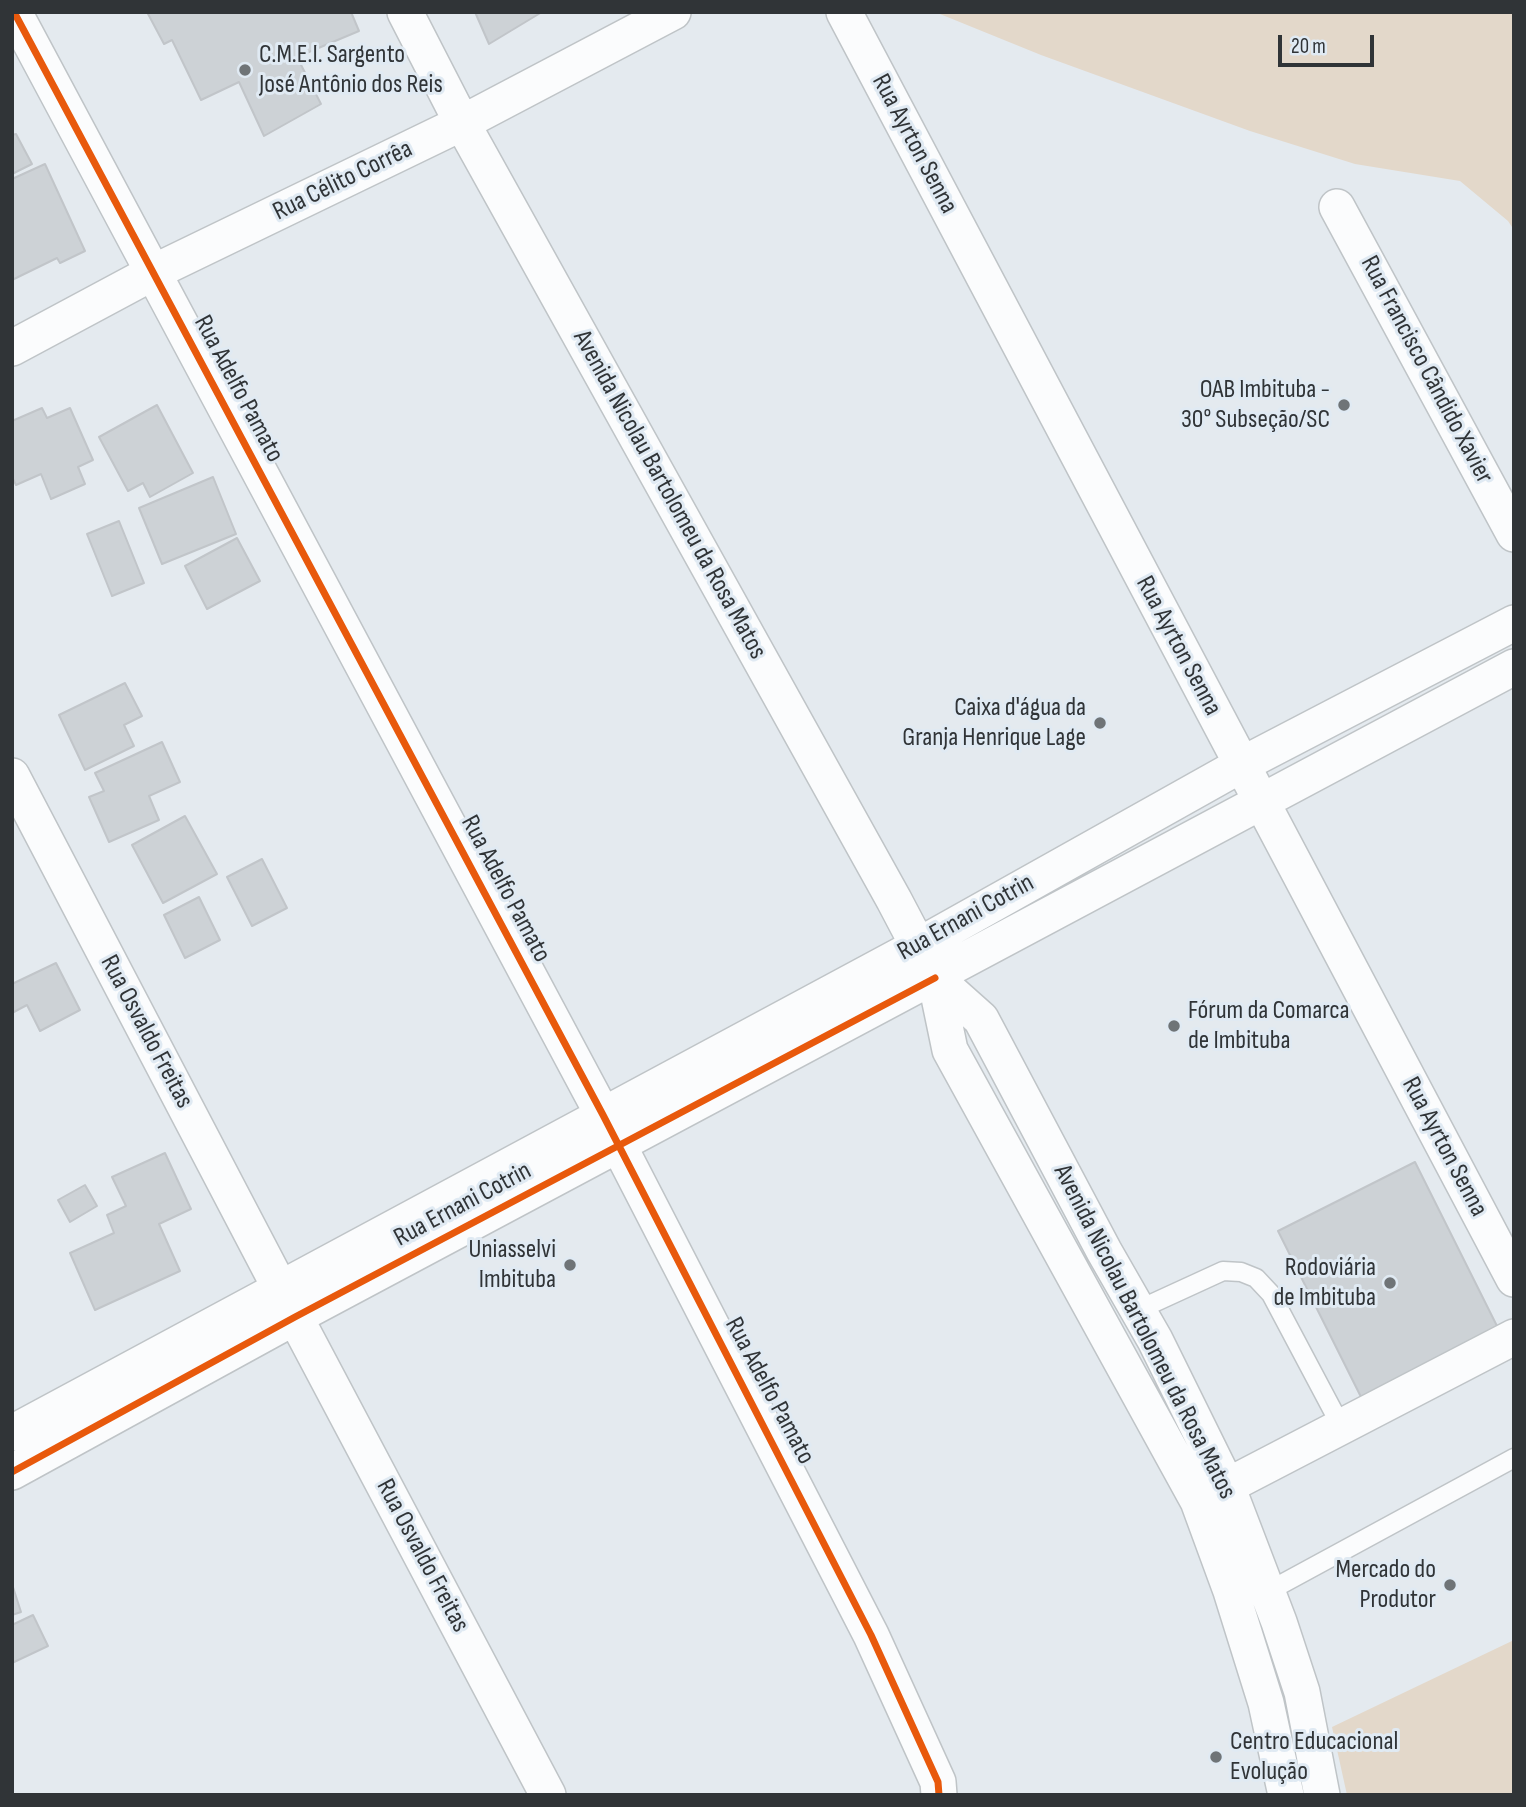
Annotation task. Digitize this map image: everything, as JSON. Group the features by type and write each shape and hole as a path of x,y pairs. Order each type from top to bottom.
{"street":[{"name":"Rua Adelfo Pamato","path":"14,12 603,1115 872,1635 938,1782 939,1795"},
{"name":"Avenida Nicolau Bartolomeu da Rosa Matos","path":"405,12 462,123 935,978 950,1050 1213,1493 1267,1592 1301,1692 1322,1795"},
{"name":"Rua Célito Corrêa","path":"12,348 152,273 462,123 673,12"},
{"name":"Rua Ayrton Senna","path":"844,12 1514,1279"},
{"name":"Rua Francisco Cândido Xavier","path":"1337,206 1514,534"},
{"name":"Rua Ernani Cotrin","path":"12,1472 603,1115 918,946 1241,765 1514,623"},
{"name":"Rua Ernani Cotrin","path":"12,1433 618,1147 1514,667"},
{"name":"Rua Osvaldo Freitas","path":"12,776 548,1795"},
{"name":"Avenida Nicolau Bartolomeu da Rosa Matos","path":"935,978 981,1019 1138,1310 1213,1493 1231,1591 1266,1703 1286,1795"},
{"path":"1213,1493 1514,1337"},
{"path":"1266,1703 1301,1692"}],"lane":[{"path":"1138,1310 1223,1271 1241,1272 1256,1278 1272,1294 1341,1426"},
{"path":"1267,1592 1514,1458"}],"shaded area":[{"path":"935,12 1514,12 1514,230 1508,221 1460,181 1355,164 1250,131 1041,55"},
{"path":"1514,1640 1514,1795 1347,1795 1332,1727"}],"building":[{"name":"C.M.E.I. Sargento José Antônio dos Reis","path":"147,12 351,12 359,31 297,57 321,104 264,136 239,82 201,100 172,40 164,44"},
{"path":"475,12 542,12 489,44"},
{"path":"16,134 32,164 12,174 12,135"},
{"path":"45,164 85,251 60,263 57,258 12,280 12,179"},
{"path":"157,405 193,473 150,497 143,483 128,491 99,437"},
{"path":"42,408 47,418 70,408 93,460 78,467 85,484 51,499 41,474 16,485 12,477 12,421"},
{"path":"213,477 236,534 162,564 139,508"},
{"path":"119,521 144,583 112,596 87,534"},
{"path":"237,538 260,581 207,609 185,566"},
{"path":"125,683 142,716 124,725 134,746 85,770 59,715"},
{"path":"162,742 180,782 149,796 159,820 109,842 89,797 104,791 95,773"},
{"path":"185,816 217,874 163,903 132,845"},
{"path":"262,859 287,908 252,926 227,877"},
{"path":"199,897 220,940 185,958 164,915"},
{"path":"56,963 80,1010 40,1031 27,1005 12,1013 12,984"},
{"path":"165,1153 191,1209 159,1224 180,1271 95,1310 70,1253 114,1233 107,1215 126,1206 112,1177"},
{"name":"Rodoviária de Imbituba","path":"1415,1162 1501,1334 1364,1403 1278,1231"},
{"path":"85,1185 97,1206 70,1222 58,1200"},
{"path":"12,1584 21,1612 12,1615"},
{"path":"33,1615 48,1646 12,1663 12,1625"}],"cycle path":[{"path":"14,12 603,1115 871,1635 938,1782 939,1795"},
{"path":"12,1472 295,1317 935,978"}],"place":[{"name":"C.M.E.I. Sargento José Antônio dos Reis","path":"245,70"},
{"name":"OAB Imbituba - 30° Subseção/SC","path":"1344,405"},
{"name":"Caixa d'água da Granja Henrique Lage","path":"1100,723"},
{"name":"Fórum da Comarca de Imbituba","path":"1174,1026"},
{"name":"Uniasselvi Imbituba","path":"570,1265"},
{"name":"Rodoviária de Imbituba","path":"1390,1283"},
{"name":"Mercado do Produtor","path":"1450,1585"},
{"name":"Centro Educacional Evolução","path":"1216,1757"}]}
